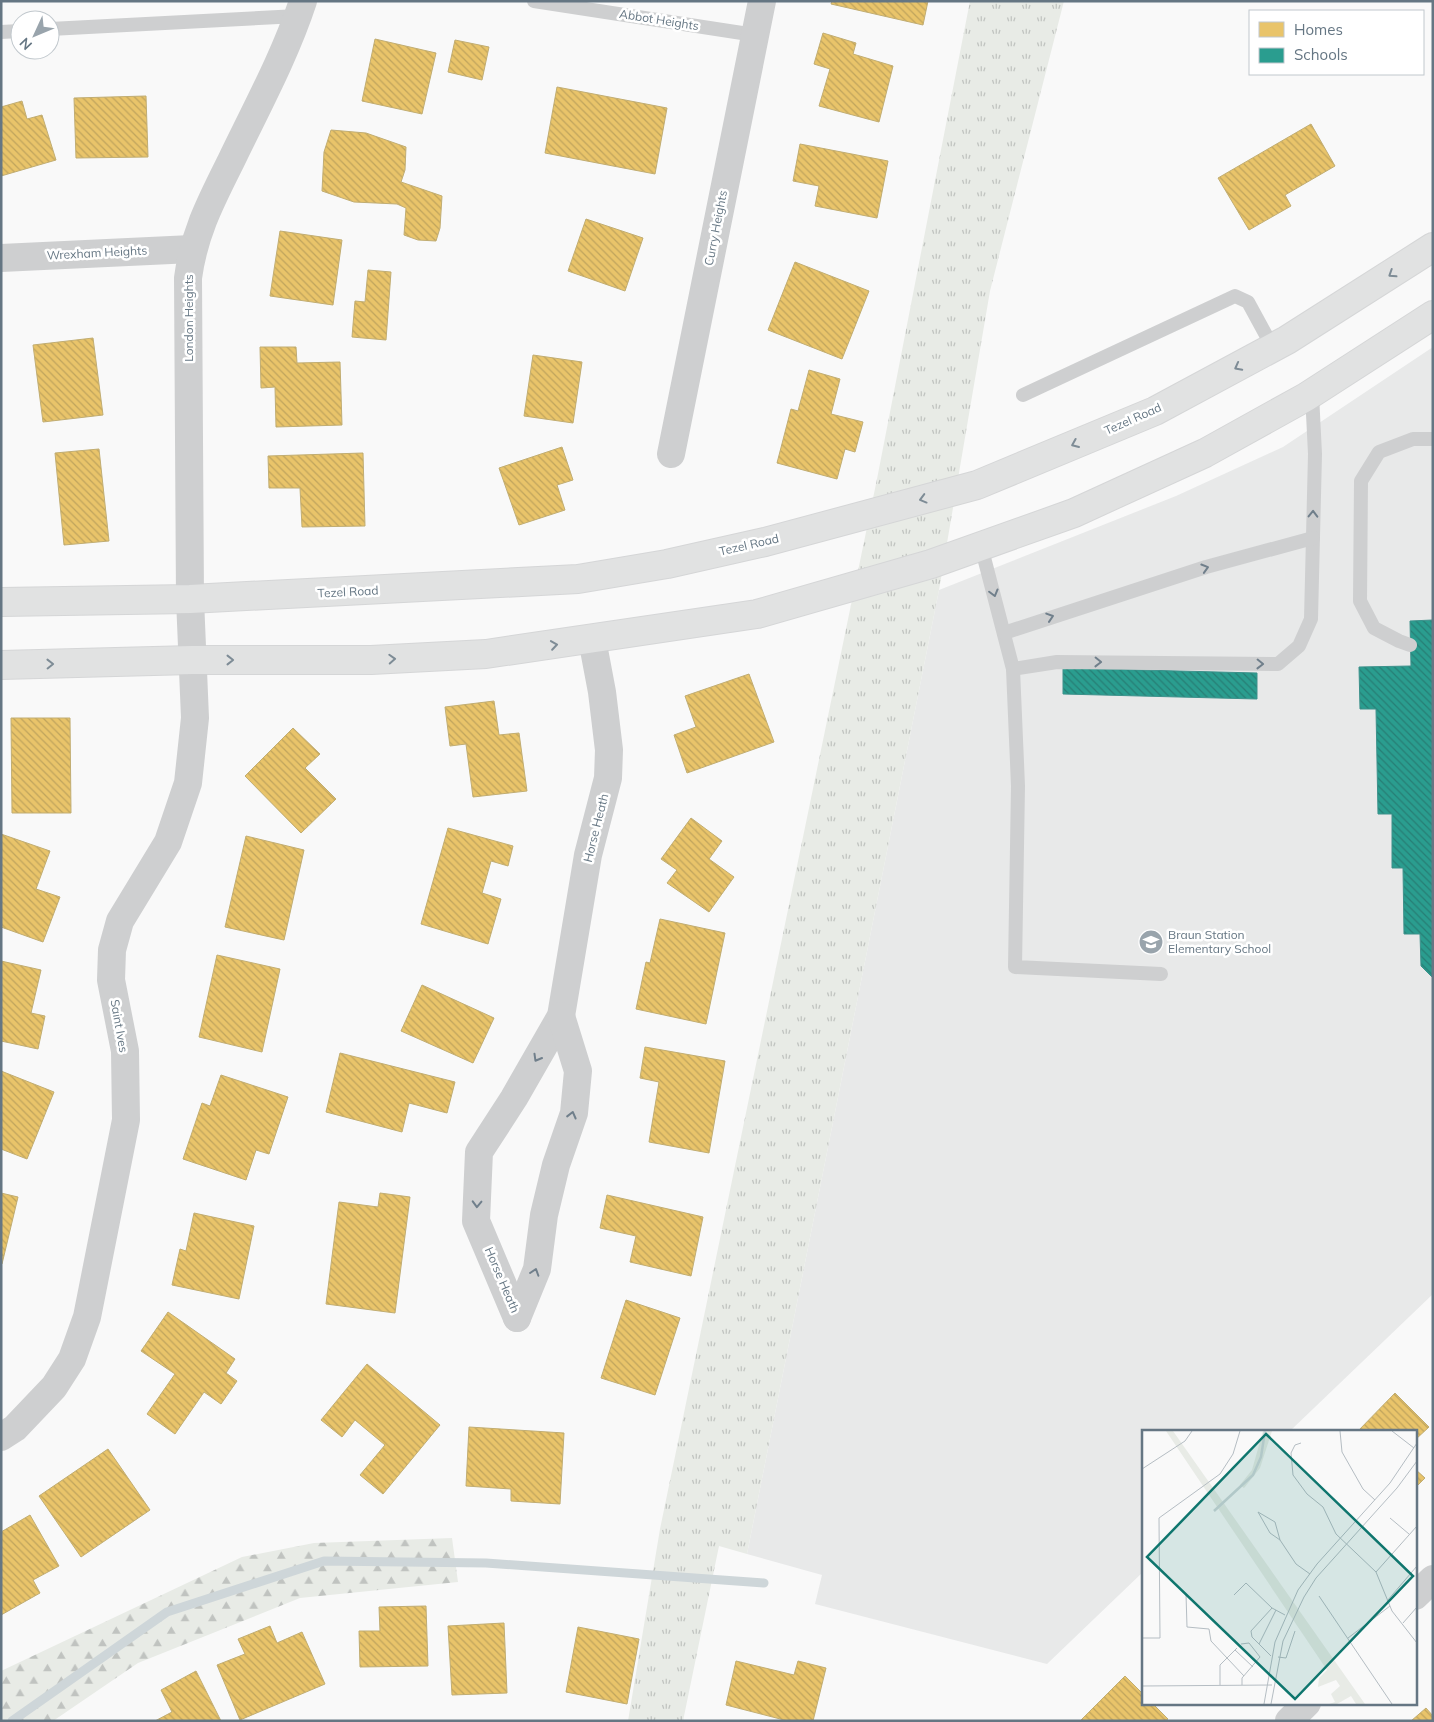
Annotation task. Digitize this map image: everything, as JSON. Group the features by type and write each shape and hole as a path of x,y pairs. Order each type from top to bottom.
{"main road":[{"name":"Tezel Road","path":"1,602 190,599 578,579 666,564 765,542 977,485 1155,411 1273,348 1433,247"},
{"path":"1,665 192,660 371,660 486,654 757,614 931,564 1074,513 1206,453 1312,394 1433,315"}],"street":[{"name":"Curry Heights","path":"671,454 762,1"},
{"name":"London Heights","path":"190,599 188,278 192,249 206,212 301,9"},
{"name":"Wrexham Heights","path":"1,258 192,249"},
{"name":"Saint Ives","path":"1,1437 15,1428 54,1387 72,1359 87,1318 126,1120 125,1051 111,980 112,950 120,921 168,842 188,783 195,718 190,599"},
{"name":"Horse Heath","path":"561,1016 578,1071 574,1113 556,1166 544,1215 537,1269 517,1318 476,1221 479,1152 514,1098 561,1016 588,855 608,778 609,750 602,692 592,639"},
{"path":"1416,1595 1433,1579"},
{"path":"1289,1721 1306,1704"}],"lane":[{"name":"Abbot Heights","path":"534,1 755,35"},
{"path":"60,28 301,9"},
{"path":"1023,395 1235,296 1248,302 1273,348"},
{"path":"1013,668 1057,662 1278,664 1299,646 1311,619 1315,454 1312,394"},
{"path":"1410,644 1399,641 1374,628 1360,601 1361,481 1379,452 1413,439 1433,439"},
{"path":"1004,632 1206,567 1313,538"},
{"path":"981,546 1013,668 1018,786 1015,967 1161,974"}],"shaded area":[{"name":"Braun Station Elementary School","path":"1433,347 1433,1294 1291,1430 1142,1430 1142,1573 1047,1664 815,1604 822,1575 747,1554 939,590 1176,496 1283,447"}],"green space":[{"path":"970,1 1064,1 990,291 939,590 747,1554 719,1546 683,1721 628,1721 660,1529 877,479"},
{"path":"452,1538 458,1582 300,1598 138,1663 53,1721 1,1721 1,1671 242,1557 314,1543"}],"building: Homes":[{"path":"832,1 928,1 923,25 831,4"},
{"path":"823,33 856,43 853,54 893,66 879,122 819,106 830,69 814,64"},
{"path":"375,39 436,53 422,114 362,101"},
{"path":"455,40 489,47 482,80 448,72"},
{"path":"557,87 667,108 655,174 545,153"},
{"path":"146,96 148,157 76,158 74,98"},
{"path":"22,101 27,119 42,115 56,160 1,176 1,107"},
{"path":"1311,124 1335,166 1285,195 1291,206 1249,230 1218,178"},
{"path":"331,130 366,133 406,147 405,170 401,182 442,196 440,228 436,241 418,240 404,235 406,208 397,204 354,202 322,191 324,152"},
{"path":"800,144 888,161 877,218 815,206 819,186 793,181"},
{"path":"586,219 643,238 625,291 568,271"},
{"path":"280,231 342,240 333,305 270,296"},
{"path":"795,262 869,291 842,359 768,330"},
{"path":"368,270 391,272 386,340 352,337 355,301 365,302"},
{"path":"93,338 103,415 43,422 33,345"},
{"path":"260,347 296,347 297,363 340,362 342,425 276,427 275,387 261,388"},
{"path":"533,355 582,362 573,423 524,416"},
{"path":"809,370 840,379 831,414 863,422 855,452 845,449 837,479 777,463 791,409 798,411"},
{"path":"562,447 573,480 557,485 565,510 519,525 499,468"},
{"path":"99,449 109,541 64,545 55,453"},
{"path":"363,453 365,526 302,527 300,488 269,488 268,456"},
{"path":"749,674 774,742 687,773 674,735 696,727 685,696"},
{"path":"494,701 499,735 519,733 527,791 473,797 466,744 450,746 445,707"},
{"path":"11,718 70,718 71,813 12,813"},
{"path":"293,728 320,754 305,768 336,799 301,833 245,776"},
{"path":"691,818 722,841 709,859 734,877 709,912 667,883 677,870 661,859"},
{"path":"448,828 513,846 508,866 491,861 482,893 501,899 488,944 421,924"},
{"path":"1,834 50,851 36,889 60,897 43,942 1,927"},
{"path":"246,836 304,850 284,940 225,927"},
{"path":"660,919 725,933 706,1024 636,1009 646,962 650,963"},
{"path":"217,955 280,969 262,1052 199,1037"},
{"path":"1,961 41,970 31,1013 45,1016 38,1049 1,1041"},
{"path":"422,985 494,1018 473,1063 401,1031"},
{"path":"645,1047 725,1061 709,1153 649,1142 659,1082 640,1078"},
{"path":"340,1053 455,1082 447,1113 409,1103 402,1132 326,1112"},
{"path":"1,1071 54,1092 27,1159 1,1149"},
{"path":"221,1075 288,1097 269,1154 256,1150 246,1180 183,1159 202,1103 210,1106"},
{"path":"1,1193 18,1197 2,1264 1,1263"},
{"path":"380,1193 410,1197 395,1313 326,1304 339,1202 378,1207"},
{"path":"607,1195 703,1217 691,1276 630,1262 636,1236 600,1228"},
{"path":"194,1213 254,1226 239,1299 172,1285 180,1249 186,1251"},
{"path":"626,1300 680,1318 655,1395 601,1378"},
{"path":"168,1312 235,1359 226,1373 237,1381 221,1404 204,1392 175,1434 147,1414 175,1374 141,1351"},
{"path":"367,1364 440,1425 383,1494 360,1475 385,1445 355,1420 342,1437 321,1420"},
{"path":"1395,1393 1429,1427 1416,1439 1416,1430 1359,1430"},
{"path":"469,1427 564,1433 560,1504 511,1501 511,1489 466,1486"},
{"path":"108,1449 150,1510 81,1557 39,1496"},
{"path":"1416,1470 1425,1478 1416,1487"},
{"path":"30,1515 59,1566 33,1580 40,1593 1,1615 1,1532"},
{"path":"426,1606 428,1666 360,1667 359,1631 380,1631 379,1607"},
{"path":"504,1623 507,1693 452,1695 448,1626"},
{"path":"270,1626 277,1643 302,1632 325,1684 240,1720 217,1665 245,1654 238,1639"},
{"path":"578,1627 639,1639 627,1704 566,1692"},
{"path":"736,1661 794,1675 798,1661 826,1668 813,1721 788,1721 726,1705"},
{"path":"196,1671 221,1721 155,1721 172,1712 161,1690"},
{"path":"1125,1676 1142,1693 1142,1704 1153,1704 1168,1719 1165,1721 1080,1721"},
{"path":"1426,1708 1433,1716 1433,1721 1411,1721"}],"building: Schools":[{"path":"1433,620 1433,978 1421,966 1420,934 1404,934 1403,868 1392,868 1392,814 1378,814 1376,709 1360,709 1359,667 1411,666 1410,621"},
{"path":"1063,668 1257,673 1257,699 1063,694"}],"waterway":[{"path":"12,1721 167,1612 324,1561 486,1563 764,1583"}],"place":[{"name":"Braun Station Elementary School","path":"1151,942"}]}
